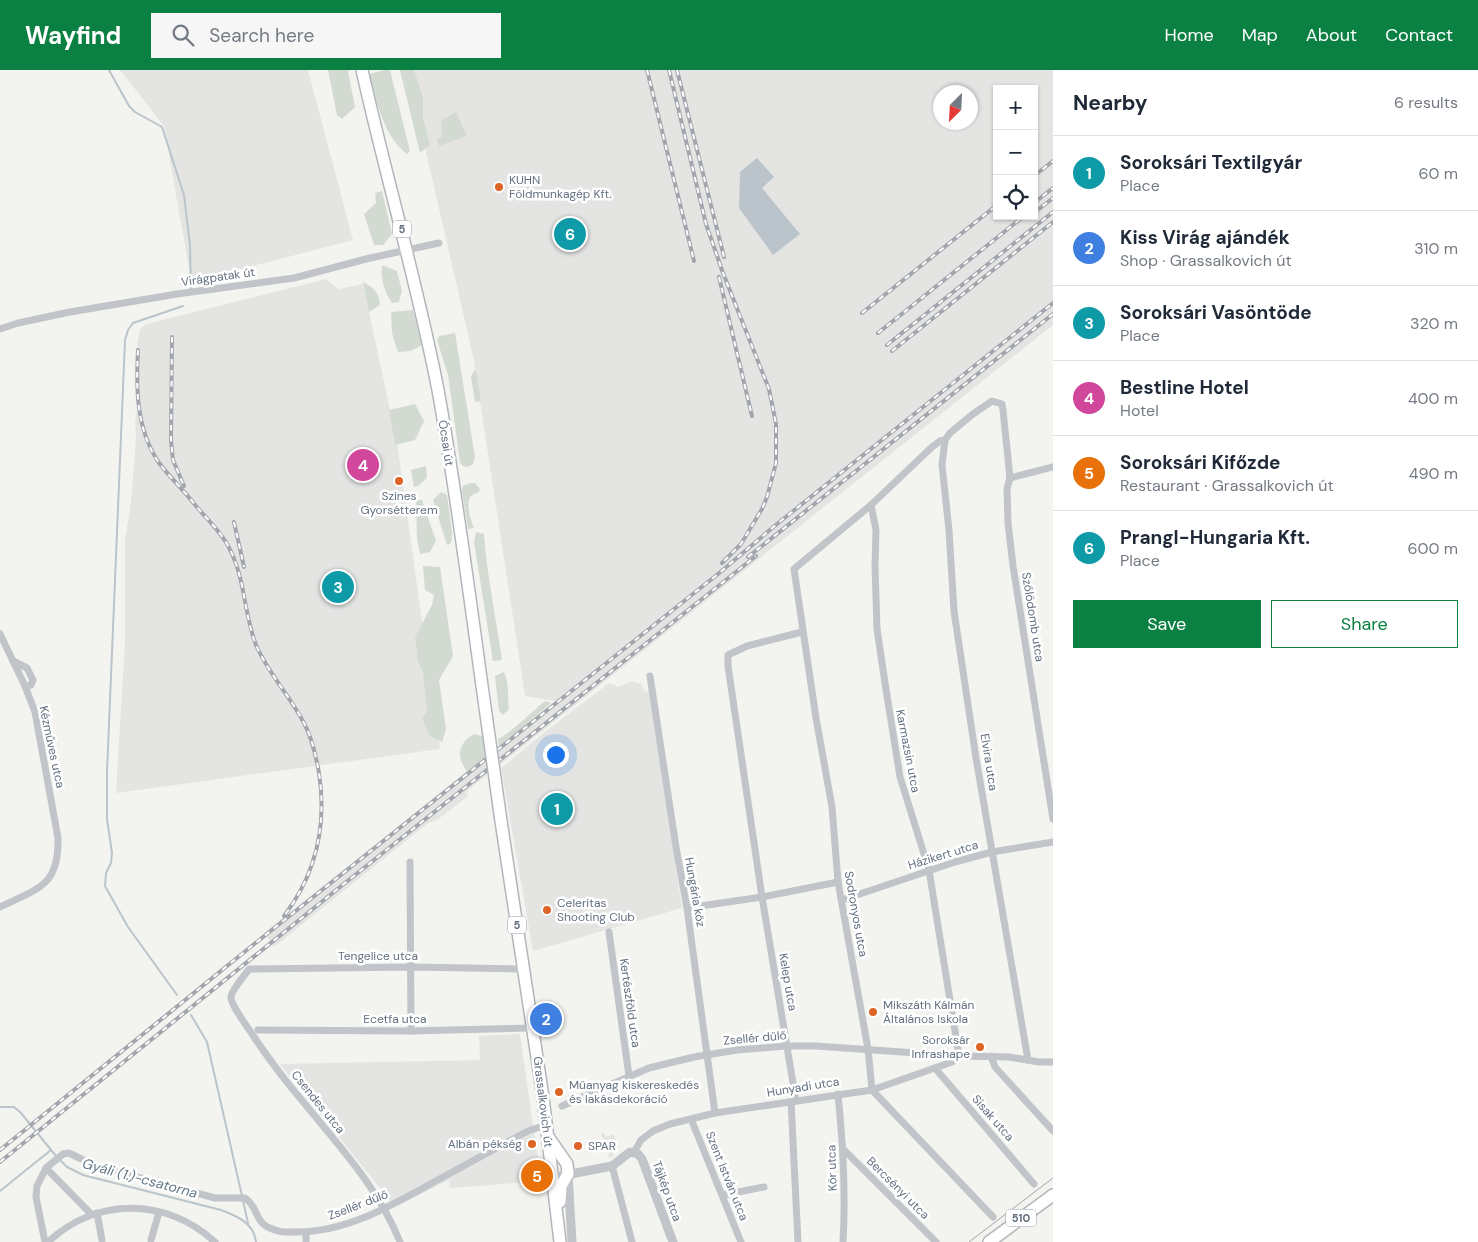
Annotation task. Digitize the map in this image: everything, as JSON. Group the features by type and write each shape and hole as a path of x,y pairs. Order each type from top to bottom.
{"main road":[{"name":"Ócsai út","path":"362,70 407,250 438,390 455,494 501,821"},
{"name":"Grassalkovich út","path":"501,821 533,1028 560,1242"},
{"path":"547,1131 567,1164 568,1174 561,1186 558,1222"},
{"name":"510","path":"989,1242 1053,1195"}],"street":[{"name":"Virágpatak út","path":"0,329 18,322 70,312 177,294 294,278 439,243"},
{"name":"Szőlődomb utca","path":"945,440 966,419 992,402 1002,404 1010,478 1007,489 1008,523 1013,566 1053,819"},
{"name":"Elvira utca","path":"945,440 942,465 949,530 954,611 992,852 1028,1060"},
{"path":"870,505 932,447 945,440"},
{"path":"1010,478 1053,467"},
{"name":"Sodronyos utca","path":"870,505 794,569 802,632 832,808 838,882 868,1049 872,1090"},
{"name":"Karmazsin utca","path":"870,505 876,530 877,629 884,683 900,777 929,870 959,1056"},
{"name":"Kelep utca","path":"798,1242 793,1101 787,1046 762,897 728,666 728,655 747,646 802,632"},
{"name":"Kézműves utca","path":"0,634 13,661 28,668 33,680 31,685 26,686 35,712 58,838 58,855 55,870 45,883 0,907"},
{"name":"Hungária köz","path":"650,676 687,908 715,1113"},
{"name":"Házikert utca","path":"842,900 955,862 992,852 1053,842"},
{"path":"410,862 411,1031"},
{"path":"687,908 762,897 838,882"},
{"name":"Kertészföld utca","path":"609,932 629,1076"},
{"name":"Tengelice utca","path":"243,978 249,969 411,967 518,969"},
{"name":"Csendes utca","path":"243,978 232,992 231,998 234,1005 279,1072 362,1174 384,1209 400,1242"},
{"name":"Ecetfa utca","path":"258,1030 411,1031 533,1028"},
{"name":"Zsellér dűlő","path":"562,1106 629,1076 670,1062 708,1055 787,1046 868,1049 959,1056"},
{"name":"Hunyadi utca","path":"568,1174 612,1166 630,1152 634,1152 641,1140 653,1131 691,1119 715,1113 872,1090 952,1062 959,1056 992,1056 1053,1062"},
{"path":"992,1056 996,1067 1053,1131"},
{"name":"Sisak utca","path":"935,1068 1034,1184"},
{"path":"872,1090 993,1217"},
{"name":"Kör utca","path":"838,1094 844,1150 842,1242"},
{"name":"Szent István utca","path":"691,1119 741,1242"},
{"name":"Zsellér dűlő","path":"49,1166 64,1154 70,1153 96,1166 215,1198 246,1198 258,1218 266,1226 284,1232 306,1232 319,1231 348,1223 384,1209 528,1130 547,1131"},
{"name":"Bercsényi utca","path":"844,1150 936,1242"},
{"name":"Tájkép utca","path":"634,1152 642,1159 673,1242"},
{"path":"102,1240 94,1213 49,1166 37,1186 36,1197 46,1242 61,1230 94,1213 129,1208 159,1212 176,1217 192,1224 213,1241"},
{"path":"612,1166 632,1242"},
{"path":"551,1176 568,1174 572,1242"},
{"path":"723,1195 764,1188"},
{"path":"151,1240 159,1212"},
{"path":"306,1232 306,1242"}],"shaded area":[{"path":"120,70 308,70 353,240 219,275 191,280 164,126"},
{"path":"328,70 349,70 355,107 342,119 337,115"},
{"path":"390,70 410,151 407,154 392,137 387,128 378,107 369,74"},
{"path":"400,70 414,70 423,98 423,118 430,145 420,153"},
{"path":"407,70 1053,70 1053,325 468,790 467,797 437,820 428,823 274,947 264,933 555,701 525,696 473,356"},
{"path":"456,112 467,136 439,146 437,140 442,136 441,121"},
{"path":"757,158 774,177 762,188 800,234 773,255 739,208 740,172"},
{"path":"382,191 392,234 383,245 374,245 364,214 376,203 375,193"},
{"path":"382,265 397,271 402,291 399,302 392,303 387,294 382,280"},
{"path":"326,279 339,289 363,284 397,442 440,749 116,793 125,640 125,540 131,502 136,437 135,423 139,393 136,352 140,329 146,324"},
{"path":"363,282 375,291 380,305 369,312"},
{"path":"413,310 422,345 411,351 398,352 392,333 391,312"},
{"path":"455,333 475,457 473,464 468,467 463,466 460,462 448,375 437,340 439,336"},
{"path":"476,370 481,401 475,402 471,377"},
{"path":"415,404 424,421 415,440 395,445 389,410"},
{"path":"426,466 427,478 414,487 411,470"},
{"path":"475,483 480,489 479,492 469,499 469,512 474,528 468,529 462,491 463,486"},
{"path":"441,492 447,495 452,532 451,543 447,545 433,500"},
{"path":"416,500 422,500 436,541 430,552 420,554 417,538"},
{"path":"476,532 484,534 489,581 502,660 493,661 474,542"},
{"path":"423,566 440,567 453,656 439,680 446,729 442,742 430,736 422,718 427,713 423,673 418,661 415,637 432,605 434,595 425,590"},
{"path":"504,672 508,686 509,709 503,715 499,711 495,676"},
{"path":"632,681 641,684 645,692 650,691 682,908 533,951 501,768 609,683 618,687"},
{"path":"545,701 551,703 499,747 498,739 514,728"},
{"path":"475,734 485,737 488,756 467,771 461,761 460,752 465,741"},
{"path":"520,1034 541,1181 450,1188 449,1180 395,1207 280,1064 480,1060 479,1036"},
{"path":"601,1133 604,1133 606,1137 614,1134 616,1140 610,1143 614,1156 609,1158"}],"waterway":[{"path":"109,70 129,106 135,112 162,127 184,195 190,245 191,289"},
{"path":"177,995 128,927 105,886 106,873 111,863 112,853 107,819 107,772 125,340 128,330 133,323 183,306"},
{"path":"191,1015 207,1042 242,1196"},
{"name":"Gyáli (1.)-csatorna","path":"0,1107 14,1107 21,1113 56,1156"},
{"path":"0,1191 51,1150"},
{"name":"Gyáli (1.)-csatorna","path":"59,1159 67,1167 83,1175 227,1212 248,1225 255,1235 256,1242"},
{"path":"243,1201 248,1223"}],"tram line":[{"path":"969,1242 1053,1178"}],"railway":[{"path":"647,70 694,261"},
{"path":"669,70 706,224 723,273 769,389 776,424 776,463 767,497 741,544 722,563"},
{"path":"677,70 724,257"},
{"path":"1035,175 1053,161"},
{"path":"1038,200 1053,188"},
{"path":"1038,210 1053,198"},
{"path":"862,313 993,208"},
{"path":"887,345 1053,212"},
{"path":"878,333 1019,220"},
{"path":"892,351 1053,222"},
{"path":"719,277 752,416"},
{"path":"0,1150 1053,303"},
{"path":"748,557 1053,314"},
{"path":"172,337 171,441 173,460 184,486"},
{"path":"138,350 139,406 141,420 150,447 161,466 217,529 227,544 238,569 256,645 304,723 315,754 321,792 320,830 311,866 304,883 284,916"},
{"path":"234,522 244,567"},
{"path":"0,1162 340,887 756,556"}],"place":[{"name":"KUHN Földmunkagép Kft.","path":"499,187"},
{"name":"Prangl-Hungaria Kft.","path":"570,234"},
{"name":"Bestline Hotel","path":"363,465"},
{"name":"Szines Gyorsétterem","path":"399,481"},
{"name":"Soroksári Vasöntöde","path":"338,587"},
{"name":"Soroksári Textilgyár","path":"557,809"},
{"name":"Celeritas Shooting Club","path":"547,910"},
{"name":"Mikszáth Kálmán Általános Iskola","path":"873,1012"},
{"name":"Kiss Virág ajándék","path":"546,1019"},
{"name":"Soroksár Infrashape","path":"980,1047"},
{"name":"Műanyag kiskereskedés és lakásdekoráció","path":"559,1092"},
{"name":"Albán pékség","path":"532,1144"},
{"name":"SPAR","path":"578,1146"},
{"name":"Soroksári Kifőzde","path":"537,1176"}]}
